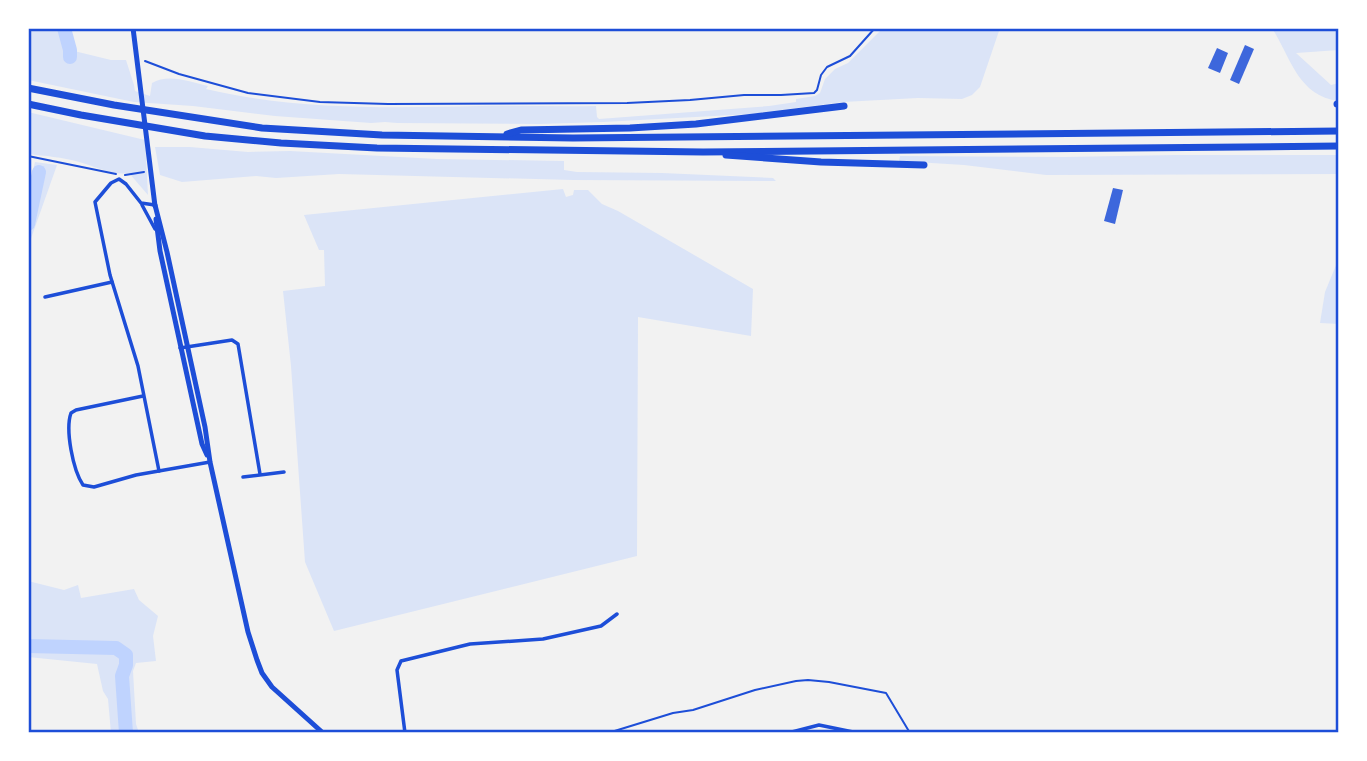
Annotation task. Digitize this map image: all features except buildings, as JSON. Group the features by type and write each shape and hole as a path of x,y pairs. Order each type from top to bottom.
{"highway":[{"path":"28,88 114,105 262,128 382,135 573,138 1339,131"},
{"path":"28,104 205,136 377,148 703,152 1339,146"},
{"path":"496,136 521,130 630,128 709,122 844,106"},
{"path":"703,152 736,157 924,165"}],"main road":[{"path":"133,28 140,59 157,233 184,348"},
{"path":"155,205 167,252 202,444 210,461 248,632 262,673 272,687 323,733"}],"street":[{"path":"157,233 141,203 123,181 114,180 95,202 112,282 138,366 159,471"},
{"path":"141,203 155,205"},
{"path":"45,297 112,282"},
{"path":"184,348 232,341 238,344 260,474"},
{"path":"143,396 71,413 68,422 72,448 78,477 83,485 94,487 210,461"},
{"path":"243,477 284,472"},
{"path":"405,733 397,670 401,661 470,644 543,639 566,634 601,626 617,614"},
{"path":"788,733 819,725 858,733"}],"path":[{"path":"140,59 164,69 248,93 320,102 627,103 810,93 817,90 821,75 827,67 850,56 875,28"},
{"path":"28,156 110,173"},
{"path":"608,733 755,690 808,680 886,693 910,733"}],"shaded area":[{"path":"28,28 64,28 70,50 111,60 126,60 135,91 150,96 152,83 172,78 208,86 206,89 273,101 376,107 596,106 599,119 796,102 796,99 820,93 825,79 835,69 848,63 881,30 1000,28 980,87 972,95 962,99 918,98 843,102 751,114 539,124 371,123 134,102 28,80"},
{"path":"1272,28 1339,28 1339,50 1296,53 1331,85 1339,83 1339,101 1325,98 1305,84"},
{"path":"28,112 145,140 148,195 129,173 116,173 66,159 28,154"},
{"path":"155,147 437,159 564,161 564,170 577,172 773,178 776,181 573,180 339,174 276,178 256,176 182,182 160,175"},
{"path":"1339,155 1339,174 1046,175 964,165 899,161 900,156"},
{"path":"35,162 57,165 28,247 28,192"},
{"path":"563,189 566,197 573,195 574,190 588,190 602,204 753,289 751,336 638,317 637,556 334,631 305,562 283,291 325,286 324,250 319,250 304,215"},
{"path":"1339,258 1339,324 1320,323 1325,292"},
{"path":"28,581 64,590 78,585 81,598 134,589 139,600 158,616 153,636 156,661 136,663 133,671 136,724 139,733 111,733 108,699 103,691 97,664 28,657"}],"waterway":[{"path":"64,28 70,57"},
{"path":"28,224 39,172"},
{"path":"28,646 116,648 126,655 122,676 126,733"}]}
